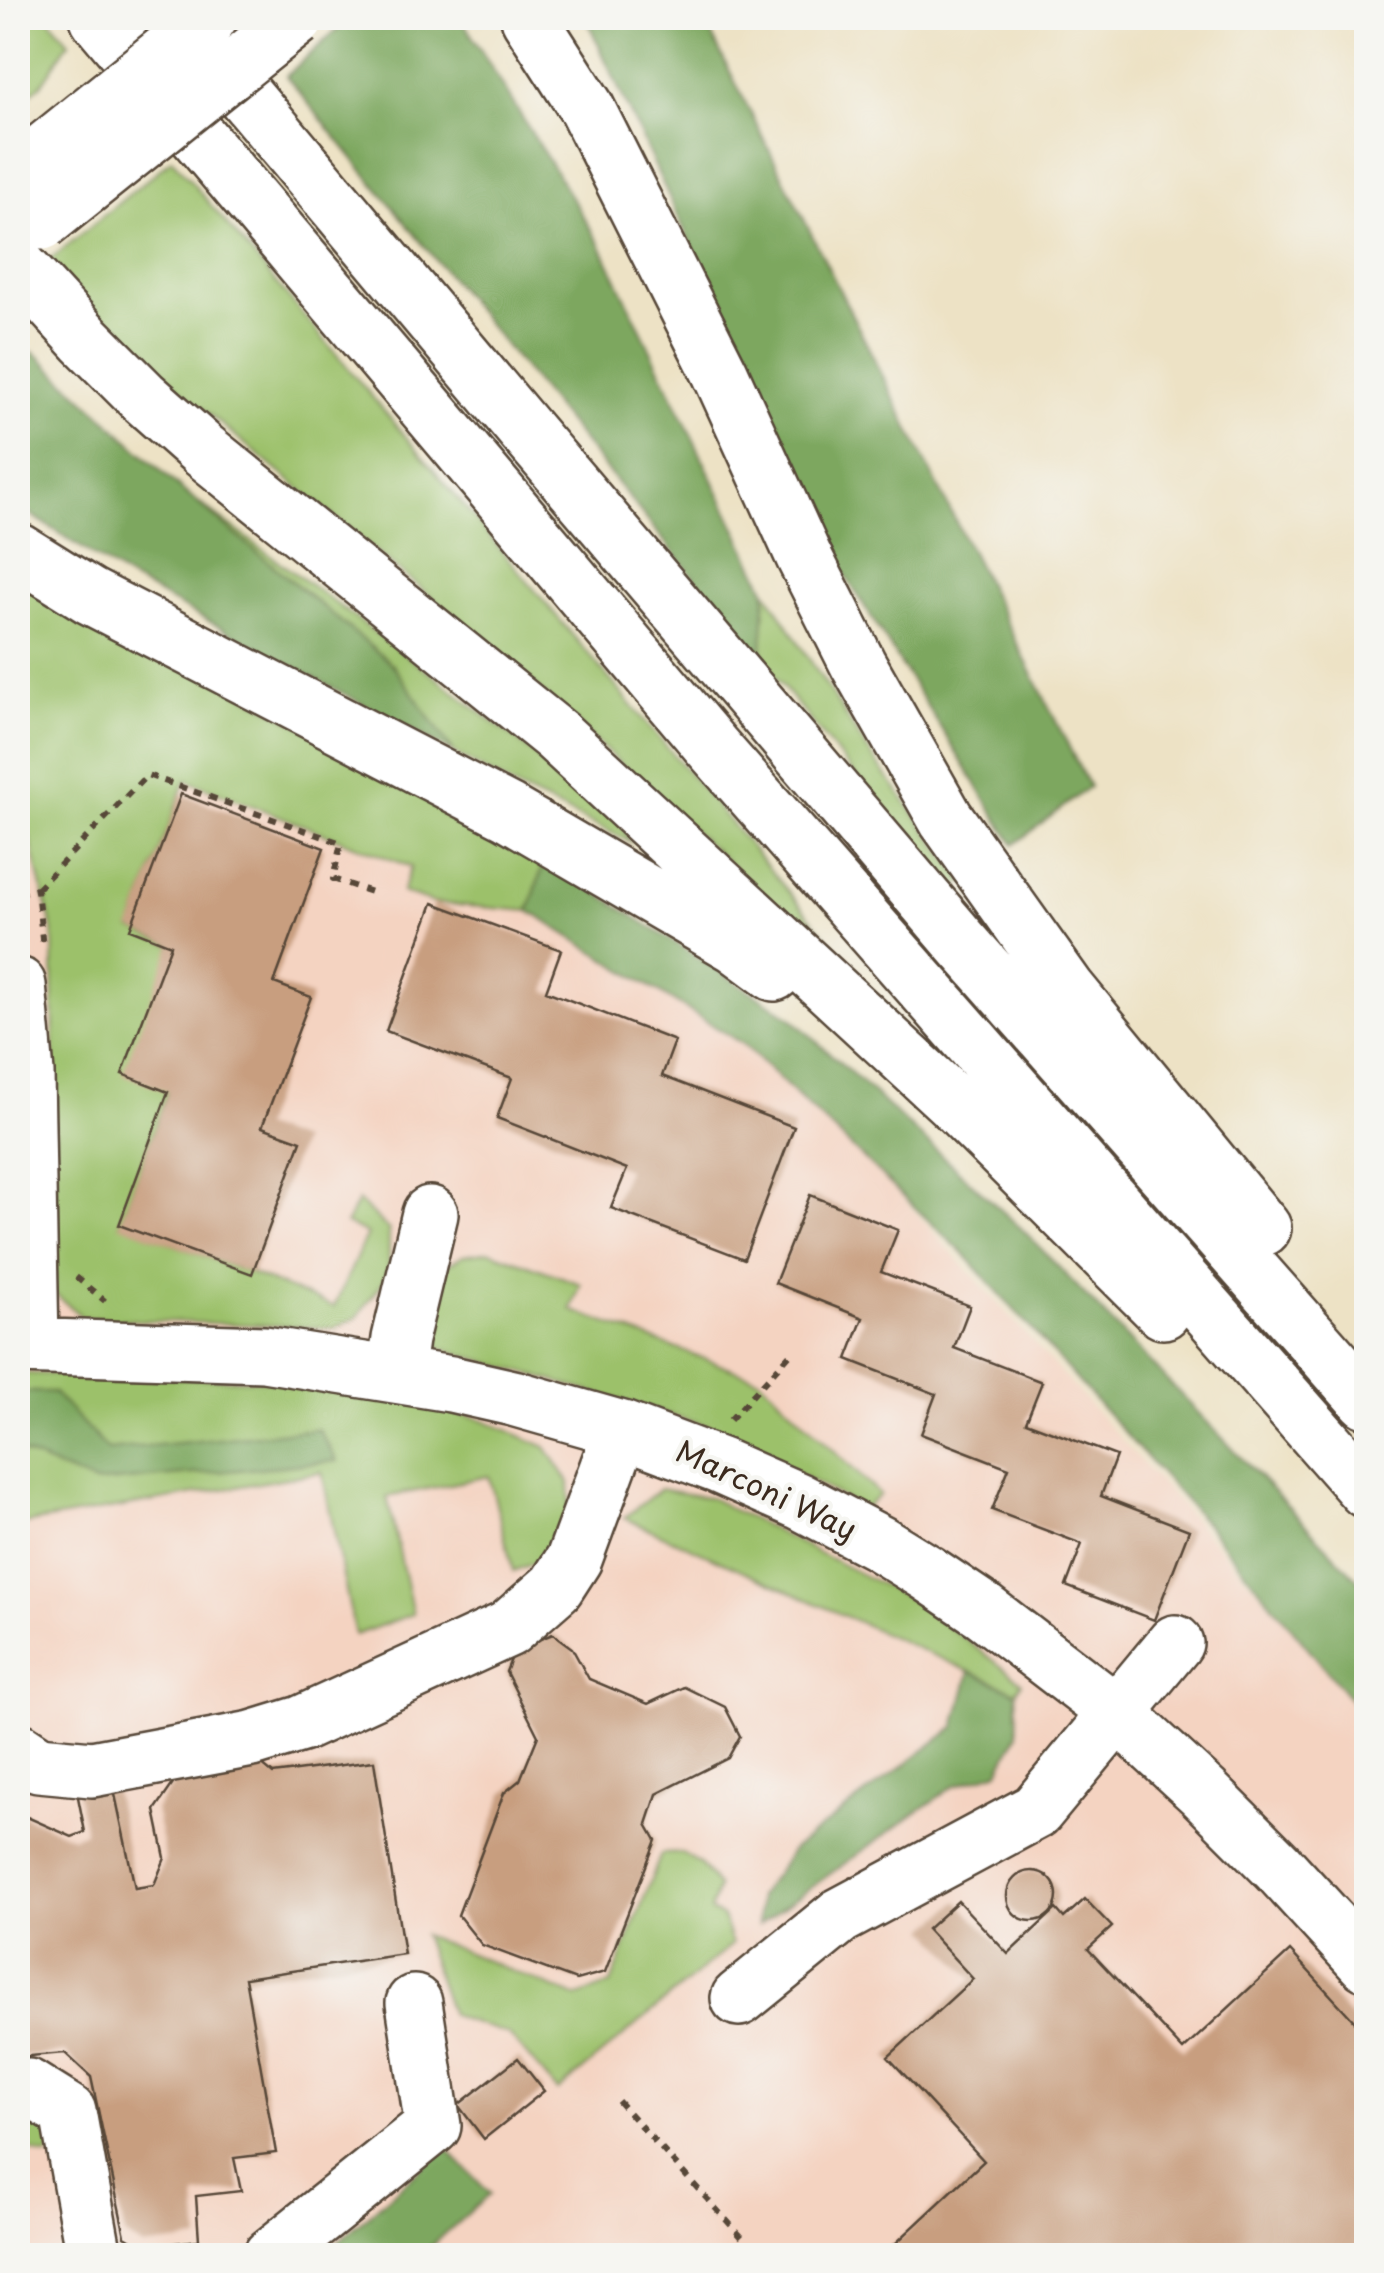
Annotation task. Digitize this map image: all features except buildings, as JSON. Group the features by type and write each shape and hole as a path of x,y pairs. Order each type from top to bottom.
{"main road":[{"path":"98,18 713,748 1356,1478"},
{"path":"179,18 948,927 1366,1400"},
{"path":"18,172 209,18"},
{"path":"297,18 26,244 85,340 154,407 303,532 556,735 955,1104 1224,1372 1356,1478"},
{"path":"528,18 586,107 704,340 858,664 946,819 1067,989 1294,1264 1366,1375"},
{"path":"18,552 90,596 508,812 638,888 736,946 955,1104"},
{"path":"18,984 26,1073 24,1346"},
{"path":"395,1375 430,1214"},
{"name":"Marconi Way","path":"24,1346 264,1354 513,1398 622,1429 798,1501 878,1543 984,1611 1118,1713 1278,1867 1366,1963"},
{"path":"18,1750 39,1764 92,1769 252,1739 300,1724 508,1629 556,1587 574,1559 622,1429"},
{"path":"738,1998 840,1916 1036,1810 1175,1643"},
{"path":"271,2256 433,2126 414,2003"},
{"path":"18,2089 28,2087 68,2112 94,2256"}],"path":[{"path":"36,889 147,776 341,843 332,879 377,894"},
{"path":"697,1457 794,1350"},
{"path":"618,2100 760,2256"}],"shaded area":[{"path":"18,582 746,1025 1366,1710 1366,2255 18,2255"}],"green space":[{"path":"18,18 49,18 69,42 41,85 18,103"},
{"path":"350,18 461,18 600,244 766,591 761,660 286,76"},
{"path":"586,18 703,18 1089,787 1014,845 843,572"},
{"path":"172,159 846,960 830,956 505,658 141,358 46,263"},
{"path":"18,347 36,354 182,490 393,665 454,753 128,578 18,506"},
{"path":"182,490 434,676 618,819 631,842 522,791 454,753 393,665"},
{"path":"18,571 545,859 529,911 433,903 402,892 411,867 186,780 131,929 171,945 168,1092 120,1224 334,1307 367,1234 346,1224 358,1201 389,1230 389,1265 384,1281 356,1318 335,1328 83,1318 55,1294 53,931 18,793"},
{"path":"766,591 866,748 964,881 950,892 761,660"},
{"path":"545,859 789,1016 1023,1230 1366,1588 1366,1718 1206,1524 965,1255 744,1045 529,911"},
{"path":"490,1251 581,1284 571,1310 760,1379 880,1495 864,1509 712,1427 439,1348 428,1330 437,1272 463,1255"},
{"path":"18,1373 335,1382 484,1420 546,1447 569,1482 570,1517 545,1559 513,1571 489,1476 387,1497 413,1614 355,1635 322,1472 18,1525"},
{"path":"18,1392 53,1392 108,1450 318,1429 337,1461 94,1483 18,1451"},
{"path":"660,1489 710,1498 916,1602 1022,1682 1016,1692 624,1518"},
{"path":"970,1671 1016,1692 1018,1734 999,1771 954,1786 758,1925 759,1896 794,1848 955,1727"},
{"path":"682,1853 701,1865 718,1887 710,1911 723,1917 732,1944 558,2091 508,2034 451,2015 423,1935 576,1997 611,1984 661,1854"},
{"path":"18,2112 47,2126 54,2146 47,2156 18,2146"},
{"path":"445,2147 490,2194 421,2255 322,2256"}]}
